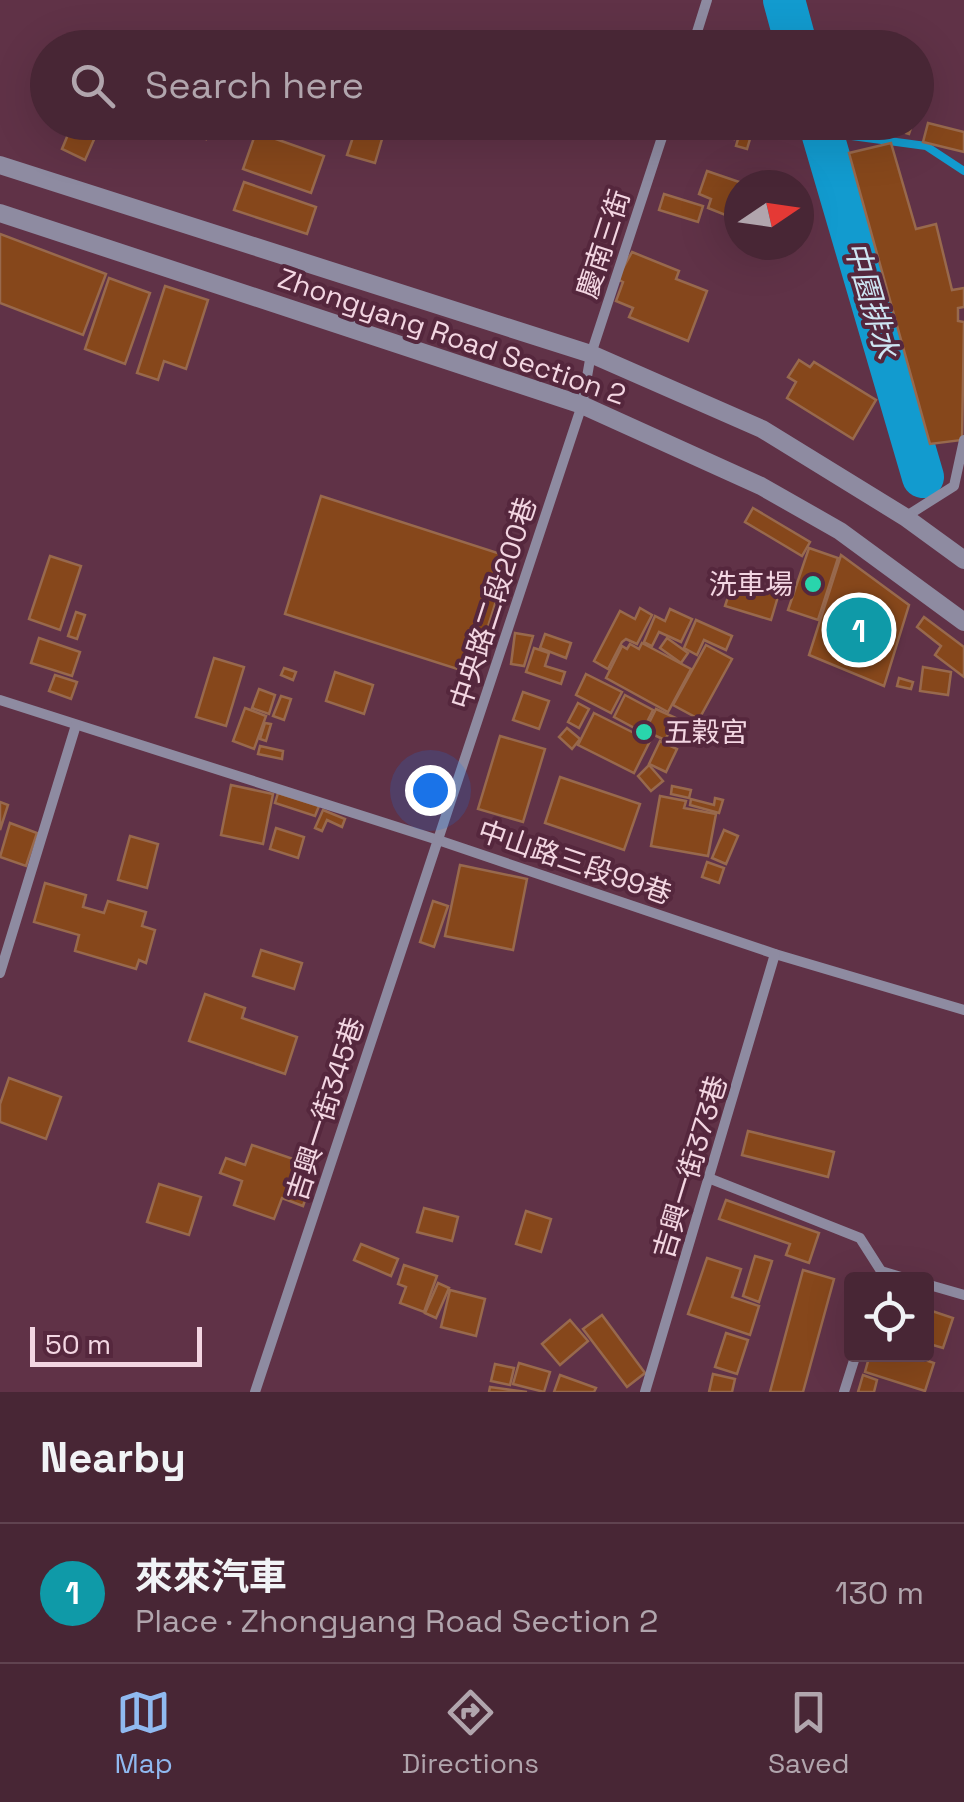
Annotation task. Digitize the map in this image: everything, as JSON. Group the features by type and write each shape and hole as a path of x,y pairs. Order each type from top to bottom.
{"street":[{"path":"698,30 707,0"},
{"name":"慶南三街","path":"589,381 590,354 661,140"},
{"name":"Zhongyang Road Section 2","path":"0,165 590,354 762,429 906,517 964,560"},
{"name":"Zhongyang Road Section 2","path":"0,213 582,406 776,495 840,531 964,622"},
{"name":"中央路二段200巷","path":"438,840 589,381"},
{"path":"906,517 954,486 964,440"},
{"name":"中山路三段99巷","path":"0,700 438,840 775,954 964,1010"},
{"path":"0,973 76,724"},
{"name":"吉興一街345巷","path":"255,1392 438,840"},
{"name":"吉興一街373巷","path":"644,1392 711,1179 775,954"},
{"path":"711,1179 860,1238 878,1272"},
{"path":"934,1286 964,1295"},
{"path":"844,1392 853,1362"}],"building":[{"path":"934,124 964,132 964,152 923,142 934,140"},
{"path":"66,140 94,140 85,160 62,149"},
{"path":"253,140 279,140 324,156 311,193 243,169"},
{"path":"352,140 382,140 375,163 347,155"},
{"path":"738,140 750,140 747,149 736,146"},
{"path":"891,143 916,229 936,224 952,290 964,288 964,307 958,308 958,321 964,322 962,440 930,444 849,153"},
{"path":"707,171 724,177 724,214 708,208 711,199 699,194"},
{"path":"244,182 316,207 307,234 234,210"},
{"path":"664,194 703,206 698,222 659,210"},
{"path":"0,234 106,274 83,335 0,303"},
{"path":"632,252 679,271 676,279 707,291 688,341 629,317 633,308 616,301 623,282 617,279"},
{"path":"109,278 150,293 125,364 85,349"},
{"path":"165,286 208,300 186,369 164,361 158,380 137,373"},
{"path":"799,360 810,367 814,362 876,400 853,439 787,398 796,382 788,377"},
{"path":"321,496 510,557 473,674 285,614"},
{"path":"753,508 810,542 802,556 745,522"},
{"name":"洗車場","path":"809,548 838,558 818,620 788,610"},
{"path":"841,555 909,605 884,686 809,655"},
{"path":"50,556 81,566 60,630 29,619"},
{"path":"734,579 779,593 771,620 725,606"},
{"path":"640,608 652,615 637,644 626,639 622,642 608,669 594,661 620,611 635,619"},
{"path":"670,609 692,619 681,642 659,632 652,646 644,642 655,616 665,621"},
{"path":"76,612 85,615 77,639 68,636"},
{"path":"924,617 964,647 964,677 935,655 941,646 917,627"},
{"path":"696,620 732,636 726,650 704,640 697,655 684,648"},
{"path":"515,633 533,636 524,666 511,664"},
{"path":"545,634 571,643 566,658 540,648"},
{"path":"39,638 80,652 72,676 31,663"},
{"path":"667,638 688,653 681,663 660,648"},
{"path":"642,643 691,669 668,712 606,678 622,646 627,649 630,644 639,649"},
{"path":"706,645 732,659 699,719 673,705"},
{"path":"534,648 549,653 545,666 565,672 561,684 526,672"},
{"path":"214,658 244,667 226,726 196,717"},
{"path":"923,667 951,672 948,695 920,691"},
{"path":"284,668 296,672 293,680 281,675"},
{"path":"335,672 373,685 364,714 326,701"},
{"path":"586,674 622,692 611,713 576,695"},
{"path":"55,675 77,682 71,699 49,691"},
{"path":"899,678 913,682 911,689 897,686"},
{"path":"259,689 275,695 269,714 252,708"},
{"path":"523,692 549,701 539,729 513,720"},
{"path":"625,695 653,710 642,732 614,717"},
{"path":"281,696 291,699 284,720 273,716"},
{"path":"578,703 589,709 579,728 568,722"},
{"path":"245,708 266,716 254,749 233,741"},
{"path":"656,709 676,718 665,740 645,731"},
{"path":"594,713 650,741 634,773 578,745"},
{"path":"265,723 271,724 266,741 260,739"},
{"path":"567,728 580,739 572,749 559,737"},
{"path":"500,736 545,749 523,822 478,809"},
{"path":"660,741 677,749 666,772 649,764"},
{"path":"260,746 283,751 282,759 258,754"},
{"path":"649,765 663,781 651,791 638,776"},
{"path":"560,777 640,804 624,850 545,823"},
{"path":"231,785 273,794 263,844 221,835"},
{"path":"672,786 691,790 689,798 671,794"},
{"path":"278,793 319,806 315,816 275,803"},
{"path":"660,796 686,801 684,808 716,814 708,856 651,846"},
{"path":"715,798 723,800 719,813 690,805 691,799 714,805"},
{"path":"0,802 8,805 0,830"},
{"path":"323,810 345,819 342,827 327,820 322,831 315,828"},
{"path":"10,823 37,833 26,866 0,857"},
{"path":"276,828 304,837 298,858 270,849"},
{"path":"724,830 738,836 726,864 712,858"},
{"path":"130,836 158,844 147,888 118,880"},
{"path":"707,862 724,868 719,883 702,877"},
{"path":"460,865 527,879 513,950 445,936"},
{"path":"45,883 86,895 83,907 104,913 108,901 146,912 142,926 155,930 146,963 139,960 136,969 75,951 79,935 34,922"},
{"path":"433,901 448,906 434,947 420,942"},
{"path":"261,950 302,963 294,989 253,976"},
{"path":"205,994 245,1008 242,1018 297,1037 285,1074 189,1041"},
{"path":"9,1078 61,1097 46,1139 0,1122 0,1104"},
{"path":"748,1131 834,1152 828,1177 742,1155"},
{"path":"252,1145 305,1163 300,1179 311,1183 303,1206 282,1198 274,1219 234,1205 242,1181 220,1173 226,1158 245,1165"},
{"path":"159,1184 201,1197 189,1235 147,1222"},
{"path":"726,1200 819,1233 809,1263 786,1255 790,1244 719,1219"},
{"path":"424,1208 458,1217 452,1241 417,1232"},
{"path":"526,1211 551,1219 541,1252 516,1244"},
{"path":"361,1244 398,1259 391,1276 354,1260"},
{"path":"755,1256 772,1261 759,1302 743,1296"},
{"path":"707,1258 741,1269 732,1297 759,1306 750,1335 688,1314"},
{"path":"404,1265 437,1276 424,1312 400,1303 406,1287 398,1284"},
{"path":"803,1270 834,1279 803,1392 770,1392"},
{"path":"438,1283 449,1288 436,1318 425,1313"},
{"path":"450,1290 485,1299 476,1336 441,1327"},
{"path":"934,1312 953,1318 943,1348 934,1345"},
{"path":"602,1315 645,1373 627,1387 583,1329"},
{"path":"570,1320 588,1341 560,1365 542,1344"},
{"path":"726,1333 748,1340 737,1374 715,1367"},
{"path":"868,1362 934,1363 925,1391 865,1372"},
{"path":"519,1363 550,1372 544,1392 513,1384"},
{"path":"495,1364 514,1368 510,1385 491,1381"},
{"path":"713,1374 735,1379 732,1392 709,1392"},
{"path":"560,1375 596,1388 594,1392 554,1392"},
{"path":"863,1375 877,1380 874,1392 858,1392"},
{"path":"490,1387 527,1392 489,1392"}],"waterway":[{"name":"中園排水","path":"784,0 792,30"},
{"name":"中園排水","path":"824,140 923,477"},
{"path":"881,140 926,146 964,171"}],"place":[{"name":"洗車場","path":"813,584"},
{"name":"來來汽車","path":"859,630"},
{"name":"五榖宮","path":"644,732"}]}
